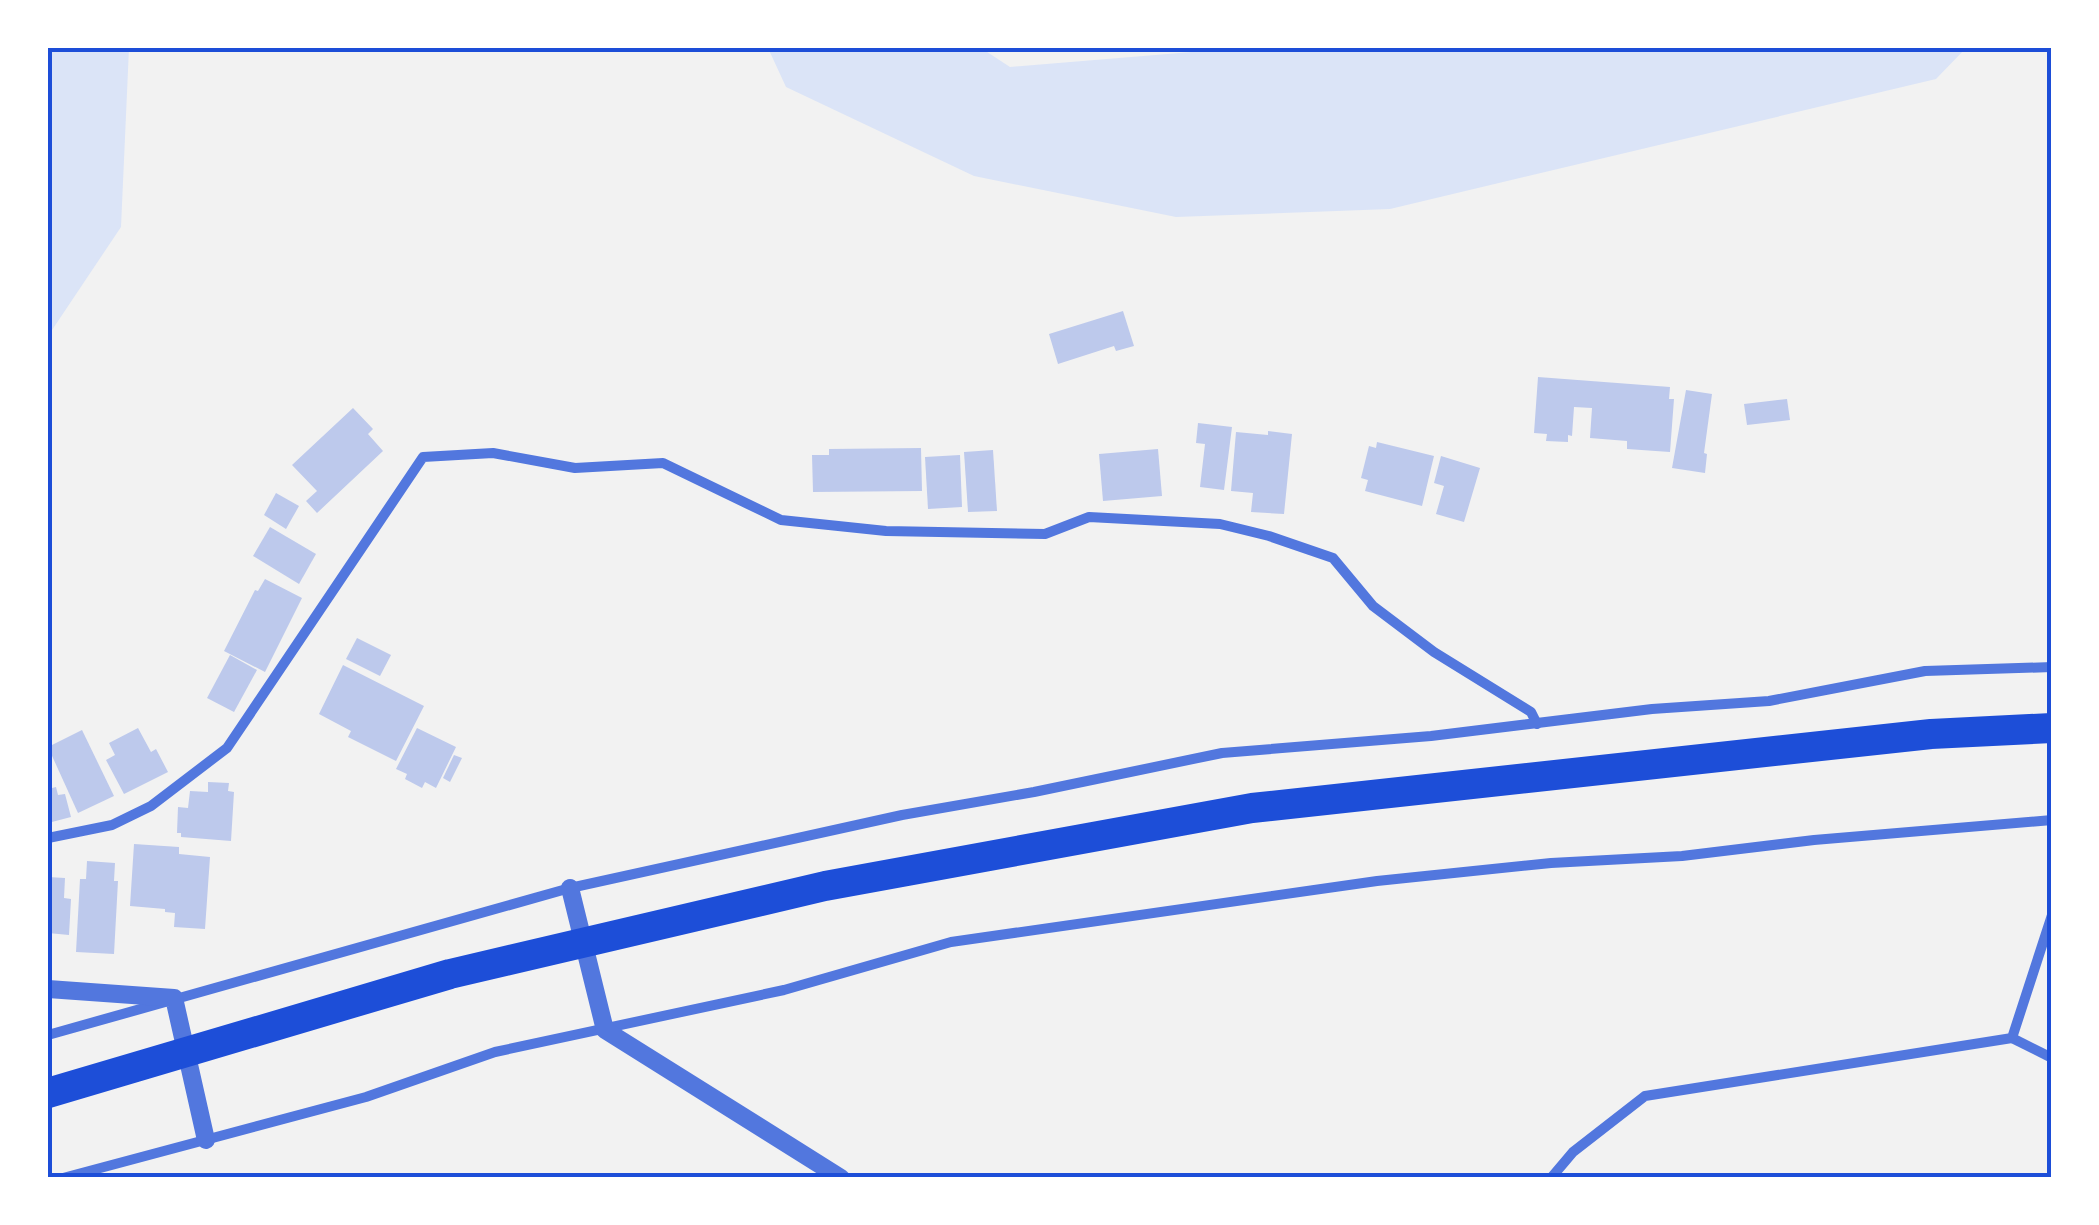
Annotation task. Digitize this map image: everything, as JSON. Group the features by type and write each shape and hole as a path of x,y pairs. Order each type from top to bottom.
{"highway":[{"path":"48,1093 450,974 825,886 1193,818 1618,766 1930,734 2052,728"}],"street":[{"path":"48,838 112,824 151,806 227,748 423,457 493,453 575,468 663,463 781,520 886,531 1045,534 1089,517 1220,524 1333,558 1373,606 1434,652 1531,712 1537,724"},
{"path":"48,1035 570,888 885,819 1222,753 1537,724 1652,709 1769,701 1925,671 2052,667"},
{"path":"62,1178 366,1097 495,1052 784,990 952,942 1435,875 1551,863 1682,856 1814,840 2052,820"},
{"path":"570,888 605,1030 841,1178"},
{"path":"2012,1038 2052,915"},
{"path":"48,989 174,998"},
{"path":"174,998 206,1140"},
{"path":"1551,1178 1573,1152 1645,1096 2012,1038 2052,1058"}],"shaded area":[{"path":"48,48 129,48 121,227 48,336"},
{"path":"768,48 981,48 1010,67 1240,48 1966,48 1936,79 1390,209 1176,217 974,176 786,87"}],"building":[{"path":"1123,311 1134,346 1116,351 1114,346 1058,364 1049,334"},
{"path":"1538,377 1670,387 1669,399 1674,399 1670,452 1627,449 1627,441 1590,438 1592,408 1574,407 1568,442 1546,441 1547,434 1534,433"},
{"path":"1686,390 1712,394 1705,473 1672,468"},
{"path":"1787,399 1790,420 1747,425 1744,404"},
{"path":"353,408 373,429 368,434 383,451 317,513 306,501 317,491 292,465"},
{"path":"1198,423 1232,427 1224,490 1200,487 1205,444 1196,443"},
{"path":"1268,431 1292,434 1284,514 1251,512 1253,493 1231,491 1236,432 1268,435"},
{"path":"1377,442 1434,456 1422,506 1365,491 1368,480 1361,478 1369,446 1376,448"},
{"path":"921,448 922,491 813,492 812,455 829,455 829,449"},
{"path":"1158,449 1162,496 1103,501 1099,454"},
{"path":"993,450 997,511 968,512 964,452"},
{"path":"960,455 962,507 928,509 925,457"},
{"path":"1441,456 1480,468 1464,522 1436,514 1444,486 1434,483"},
{"path":"276,493 299,506 286,529 264,515"},
{"path":"270,527 316,554 299,584 253,556"},
{"path":"265,579 302,598 265,672 224,651 255,590"},
{"path":"357,638 391,655 380,676 346,659"},
{"path":"230,655 257,670 234,712 207,698"},
{"path":"343,665 424,706 396,761 348,737 351,731 319,714"},
{"path":"138,728 151,752 156,749 168,772 124,794 106,760 115,755 109,743"},
{"path":"417,728 456,747 436,788 425,782 422,788 396,769"},
{"path":"82,730 114,796 78,813 48,747"},
{"path":"454,755 462,758 450,782 443,778"},
{"path":"208,782 229,783 228,791 234,792 231,841 181,837 177,833 178,807 188,808 190,791 208,792"},
{"path":"56,787 58,795 65,794 71,817 48,823 48,789"},
{"path":"134,844 179,847 179,854 210,857 205,929 174,927 175,913 165,909 130,906"},
{"path":"87,861 115,863 114,881 118,881 114,954 76,952 80,879 86,879"},
{"path":"48,877 65,878 64,898 71,899 69,935 48,933"}]}
